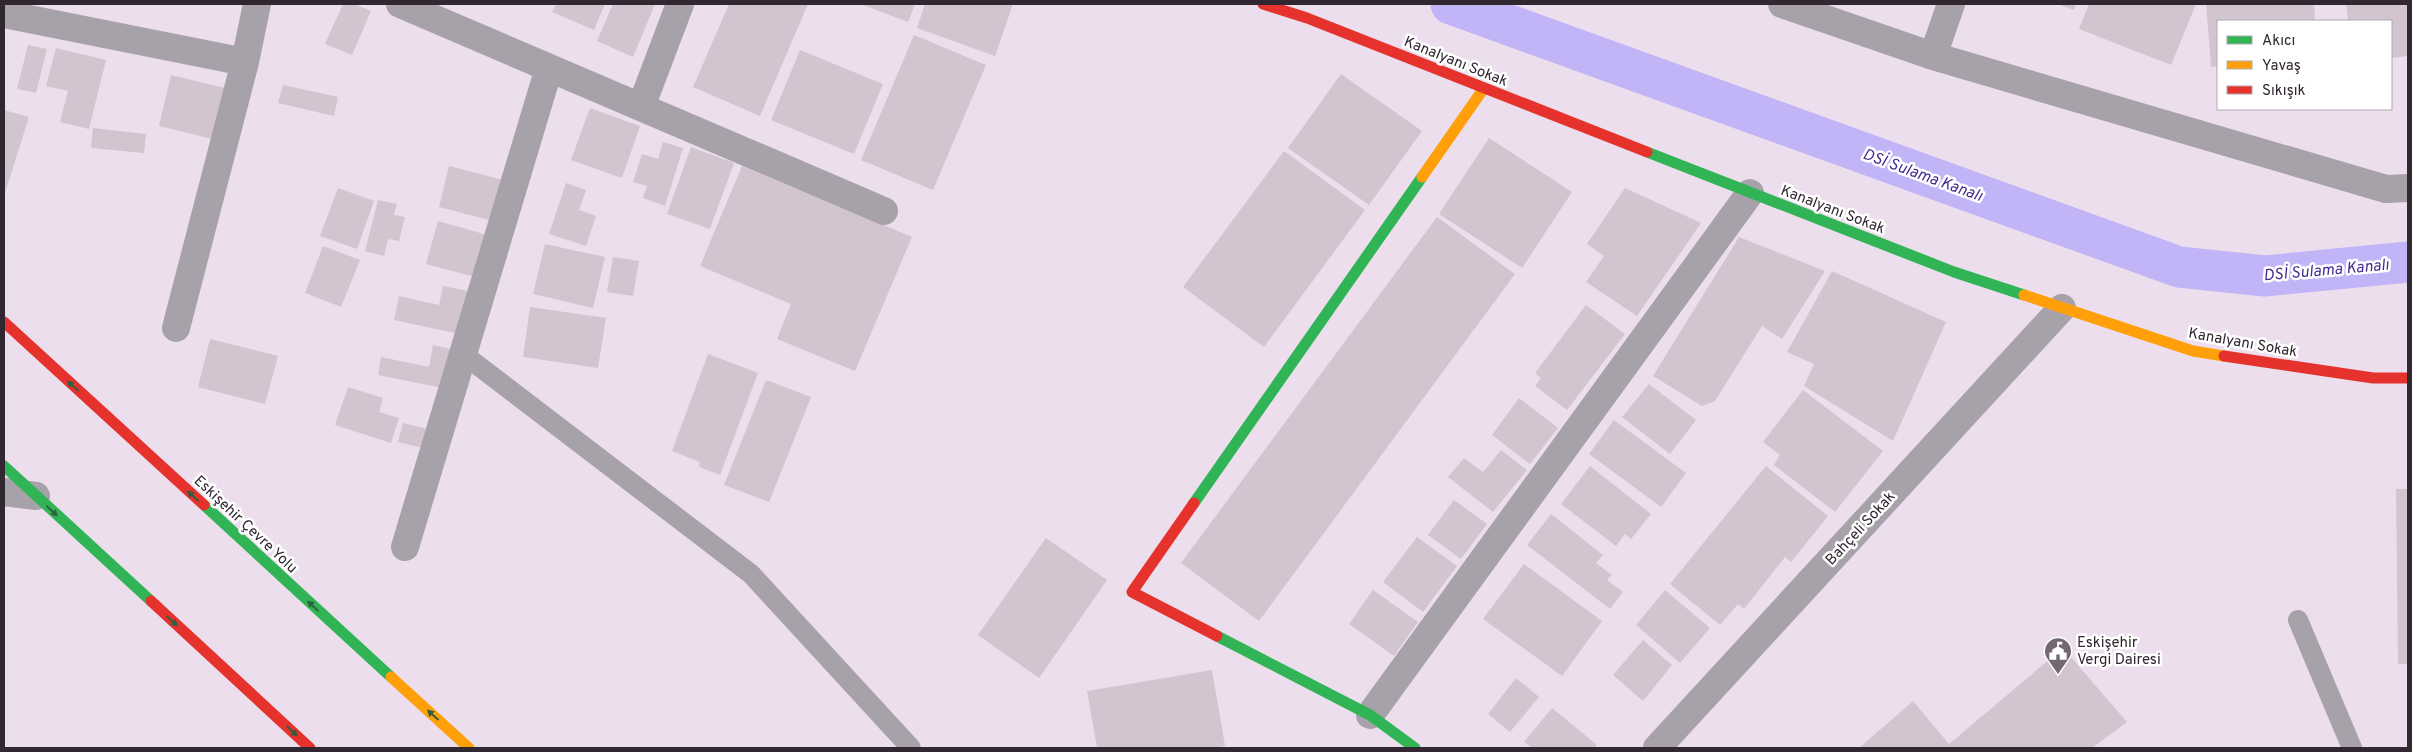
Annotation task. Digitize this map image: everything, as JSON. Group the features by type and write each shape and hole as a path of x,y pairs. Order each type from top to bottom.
{"main road":[{"name":"Kanalyanı Sokak","path":"1264,4 1306,18 1954,272 2193,351 2373,378 2408,378"},
{"path":"1415,748 1370,715 1132,592 1484,88"},
{"name":"Eskişehir Çevre Yolu","path":"4,322 468,748"},
{"path":"4,466 310,748"}],"street":[{"path":"176,328 245,62 257,4"},
{"path":"400,4 884,211"},
{"path":"641,107 680,4"},
{"path":"1782,4 1933,56 2386,189 2408,188"},
{"path":"1933,56 1951,4"},
{"path":"4,14 245,62"},
{"path":"405,547 549,68"},
{"path":"1370,715 1750,193"},
{"name":"Bahçeli Sokak","path":"1657,748 2062,308"},
{"path":"4,492 36,496"}],"lane":[{"path":"463,354 751,574 911,748"},
{"path":"2298,620 2352,748"}],"building":[{"path":"343,4 354,4 371,11 352,55 325,44"},
{"path":"556,4 605,4 594,30 552,12"},
{"path":"613,4 655,4 633,57 597,41"},
{"path":"729,4 808,4 760,116 693,87"},
{"path":"861,4 915,4 908,22"},
{"path":"925,4 1013,4 995,56 917,28"},
{"path":"2057,4 2076,4 2074,10"},
{"path":"2089,4 2196,4 2171,65 2079,29"},
{"path":"2206,4 2314,4 2315,20 2217,20 2217,66 2211,67"},
{"path":"2346,4 2408,4 2408,56 2392,58 2392,20 2348,20"},
{"path":"914,35 986,65 933,190 861,160"},
{"path":"28,45 47,49 36,93 17,89"},
{"path":"56,48 106,60 89,129 60,122 68,91 46,86"},
{"path":"800,50 883,84 854,154 771,120"},
{"path":"1341,74 1422,131 1369,205 1288,148"},
{"path":"171,75 225,88 212,139 159,126"},
{"path":"283,85 338,97 334,116 278,103"},
{"path":"590,108 640,126 622,178 571,160"},
{"path":"4,110 29,117 5,193 4,192"},
{"path":"93,128 146,134 144,153 91,148"},
{"path":"1489,138 1572,192 1522,268 1439,214"},
{"path":"663,142 683,148 665,206 643,198 647,186 633,182 642,154 658,159"},
{"path":"691,147 734,163 710,229 667,214"},
{"path":"1284,151 1365,210 1264,347 1183,287"},
{"path":"449,166 507,181 497,222 439,207"},
{"path":"742,166 912,237 855,371 777,339 791,304 700,266"},
{"path":"566,183 586,190 579,210 596,216 586,246 549,234"},
{"path":"338,188 374,201 357,249 320,236"},
{"path":"1625,188 1701,223 1637,316 1586,282 1604,256 1587,244"},
{"path":"378,200 397,204 394,215 405,217 399,241 388,239 384,256 365,251"},
{"path":"1437,217 1515,274 1259,621 1181,563"},
{"path":"438,221 491,236 479,278 426,264"},
{"path":"1739,237 1825,271 1782,339 1762,326 1715,401 1702,406 1653,376"},
{"path":"545,244 605,257 593,308 533,294"},
{"path":"323,246 360,260 341,307 305,293"},
{"path":"613,257 639,261 633,296 607,292"},
{"path":"1832,271 1946,322 1893,441 1804,386 1814,364 1787,352"},
{"path":"443,286 473,292 464,335 394,320 399,296 439,305"},
{"path":"1586,305 1625,334 1567,410 1535,386 1541,378 1535,373"},
{"path":"530,307 606,318 598,368 523,357"},
{"path":"210,339 278,356 265,404 198,387"},
{"path":"433,345 455,350 447,389 378,375 381,357 429,367"},
{"path":"708,354 758,373 720,475 699,467 700,462 672,451"},
{"path":"766,380 811,397 769,502 724,485"},
{"path":"1649,384 1696,420 1670,454 1622,417"},
{"path":"348,387 383,398 379,412 399,418 391,443 335,425"},
{"path":"1803,390 1883,451 1835,512 1774,465 1780,455 1763,442"},
{"path":"1519,398 1558,428 1530,464 1492,435"},
{"path":"1614,420 1686,473 1661,507 1589,454"},
{"path":"403,423 431,430 427,449 398,442"},
{"path":"1501,450 1527,470 1493,512 1448,477 1464,458 1483,472"},
{"path":"1590,466 1651,514 1631,539 1625,534 1616,546 1561,504"},
{"path":"1766,466 1828,516 1791,562 1785,557 1744,609 1738,604 1720,625 1670,584"},
{"path":"2396,489 2408,489 2408,664 2398,664"},
{"path":"1454,500 1487,524 1461,559 1428,535"},
{"path":"1551,514 1603,555 1596,563 1612,575 1607,580 1623,592 1610,609 1527,545"},
{"path":"1417,537 1457,566 1423,612 1383,582"},
{"path":"1046,538 1107,580 1039,678 978,635"},
{"path":"1524,564 1602,621 1562,676 1483,619"},
{"path":"1373,590 1418,622 1394,656 1349,624"},
{"path":"1665,590 1710,628 1680,663 1636,625"},
{"path":"1643,640 1672,665 1643,701 1613,675"},
{"name":"Eskişehir Vergi Dairesi","path":"2063,648 2127,722 2092,748 1859,748 1913,701 1949,744"},
{"path":"1212,670 1225,746 1212,748 1097,748 1087,691"},
{"path":"1516,678 1539,697 1510,732 1488,714"},
{"path":"1552,708 1597,745 1594,748 1532,748 1524,742"}],"waterway":[{"name":"DSİ Sulama Kanalı","path":"1451,4 2179,267 2265,276 2408,262"}],"traffic: fast":[{"path":"1647,152 1954,272 2024,295"},
{"path":"1194,503 1422,177"},
{"path":"4,466 151,601"},
{"path":"204,505 391,677"},
{"path":"1217,636 1370,715 1415,748"}],"traffic: slow":[{"path":"1422,177 1484,88"},
{"path":"2024,295 2193,351 2224,356"},
{"path":"391,677 469,748"}],"traffic: jam":[{"path":"1263,4 1307,18 1647,152"},
{"path":"4,322 204,505"},
{"path":"2224,356 2373,378 2408,378"},
{"path":"1194,503 1132,592 1217,636"},
{"path":"151,601 310,748"}],"place":[{"name":"Eskişehir Vergi Dairesi","path":"2058,675"}]}
